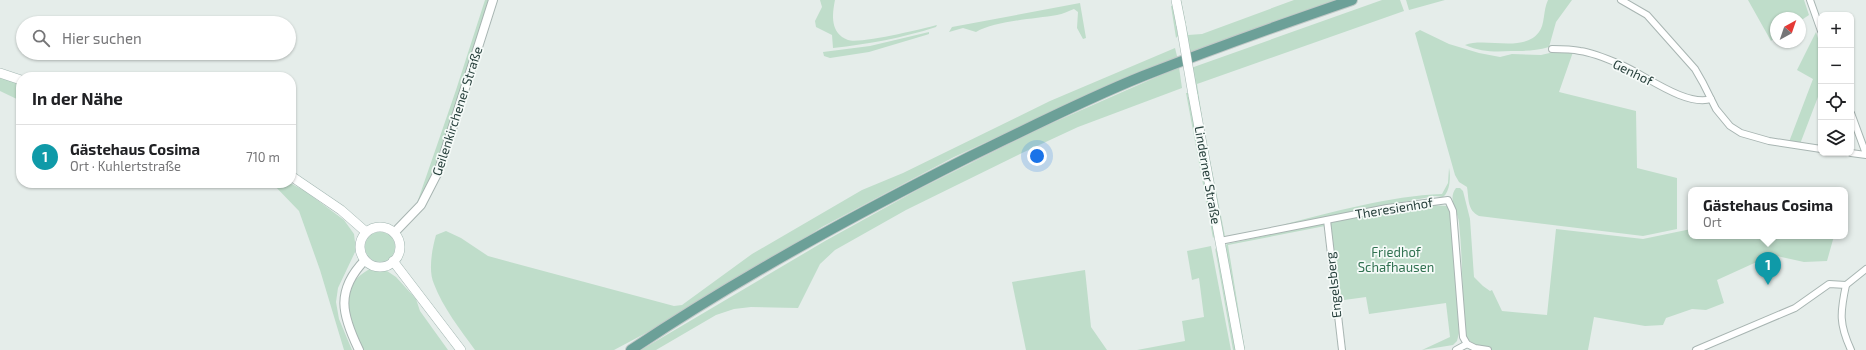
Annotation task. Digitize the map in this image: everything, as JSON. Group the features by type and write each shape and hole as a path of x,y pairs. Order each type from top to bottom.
{"main road":[{"name":"Linderner Straße","path":"1176,0 1240,350"},
{"path":"631,350 727,290 894,194 1025,130 1142,77 1352,0"},
{"path":"0,73 16,78"},
{"path":"296,179 341,210 366,232"},
{"path":"379,227 387,228 394,234 398,238 400,246 398,254 393,261 386,265 378,266 365,260 360,247 362,238 366,232 371,228 379,227"},
{"path":"393,261 461,350"}],"street":[{"name":"Geilenkirchener Straße","path":"394,234 421,205 439,170 493,0"},
{"path":"1621,0 1647,15 1695,69 1716,109 1730,126 1741,133 1769,141 1818,149"},
{"path":"1810,0 1818,23"},
{"name":"Genhof","path":"1552,49 1580,50 1624,66 1676,94 1694,99 1711,99"},
{"path":"1854,120 1866,154 1854,153"},
{"name":"Theresienhof","path":"1220,241 1387,208 1448,200 1453,211 1462,337 1467,344"},
{"name":"Engelsberg","path":"1327,220 1342,350"},
{"path":"359,350 345,320 343,300 347,285 353,273 365,260"},
{"path":"1851,350 1842,329 1841,308 1846,285 1866,269"},
{"path":"1696,350 1795,308 1829,284 1846,285"},
{"path":"1456,350 1467,344 1471,347 1488,350"}],"green space":[{"path":"485,0 489,0 435,172 425,195 416,206 456,90"},
{"path":"820,0 835,0 833,17 835,28 842,37 848,40 855,41 877,38 937,25 936,27 923,31 898,37 833,48 832,35 816,27 815,21 822,7"},
{"path":"1177,0 1181,0 1188,35 1202,34 1294,0 1346,0 1188,56"},
{"path":"1382,0 1400,0 1404,11 1197,84 1204,130 1225,236 1223,237 1191,68"},
{"path":"1406,0 1445,0 1409,10"},
{"path":"1548,0 1572,0 1556,22 1549,47 1530,50 1494,51 1477,49 1465,45 1473,43 1524,42 1532,38 1541,29"},
{"path":"1748,0 1804,0 1809,15 1806,17 1806,12 1770,12 1770,39"},
{"path":"1080,3 1086,38 1083,39 1077,28 1078,12 1074,9 1057,15 993,25 976,32 963,28 949,32 952,27"},
{"path":"1173,5 1178,36 1176,38 1171,6"},
{"path":"1420,30 1449,44 1479,53 1500,57 1512,54 1541,55 1554,52 1573,52 1559,92 1636,111 1637,168 1677,178 1677,229 1643,236 1479,216 1475,214 1469,204 1467,187 1459,182 1455,175 1415,33"},
{"path":"929,32 929,34 926,35 869,52 830,58 824,56 823,52 870,46"},
{"path":"1816,32 1818,38 1818,97 1800,144 1789,142 1813,79 1797,70"},
{"path":"1175,48 1178,60 1097,91 954,157 822,227 770,261 678,316 614,350 475,350 447,310 432,279 431,260 436,235 446,231 461,238 488,256 674,306 682,305 752,254 862,190 903,173 1050,101"},
{"path":"1179,67 1182,88 1078,127 1022,153 906,210 835,250 820,264 798,308 751,307 734,309 716,315 656,350 641,350 825,241 919,189 1043,127"},
{"path":"0,77 16,82 16,99 0,91"},
{"path":"1186,93 1188,93 1215,236 1213,238"},
{"path":"1449,168 1449,184 1443,197 1435,196 1282,225 1382,201 1422,195 1442,194 1448,183"},
{"path":"296,186 305,191 344,220 354,234 356,250 338,288 336,302 339,319 352,350 344,350 320,270 299,211 277,188 296,188"},
{"path":"1456,188 1460,188 1463,191 1470,219 1474,277 1483,286 1490,291 1492,290 1502,311 1547,315 1556,229 1643,239 1688,230 1688,239 1833,239 1827,261 1804,262 1772,255 1717,280 1724,303 1706,310 1692,309 1666,318 1663,325 1645,326 1594,317 1588,350 1490,350 1476,345 1464,335 1462,265 1458,219 1453,201"},
{"name":"Friedhof Schafhausen","path":"1431,205 1447,206 1451,214 1459,333 1457,341 1453,345 1422,350 1450,337 1446,303 1369,314 1366,297 1337,301 1329,221"},
{"path":"1323,223 1325,226 1228,245 1245,350 1242,350 1223,248 1227,244"},
{"path":"380,232 391,236 395,247 391,258 380,262 369,258 365,247 369,236"},
{"path":"1211,246 1231,350 1137,350 1185,341 1182,321 1204,317 1199,278 1192,280 1187,251"},
{"path":"1215,248 1217,251 1236,350 1233,350"},
{"path":"370,269 387,271 396,277 416,299 420,311 448,350 363,350 350,317 348,295 352,286 359,277"},
{"path":"1085,270 1091,327 1107,350 1026,350 1012,282"}],"place":[{"name":"Gästehaus Cosima","path":"1768,285"}]}
